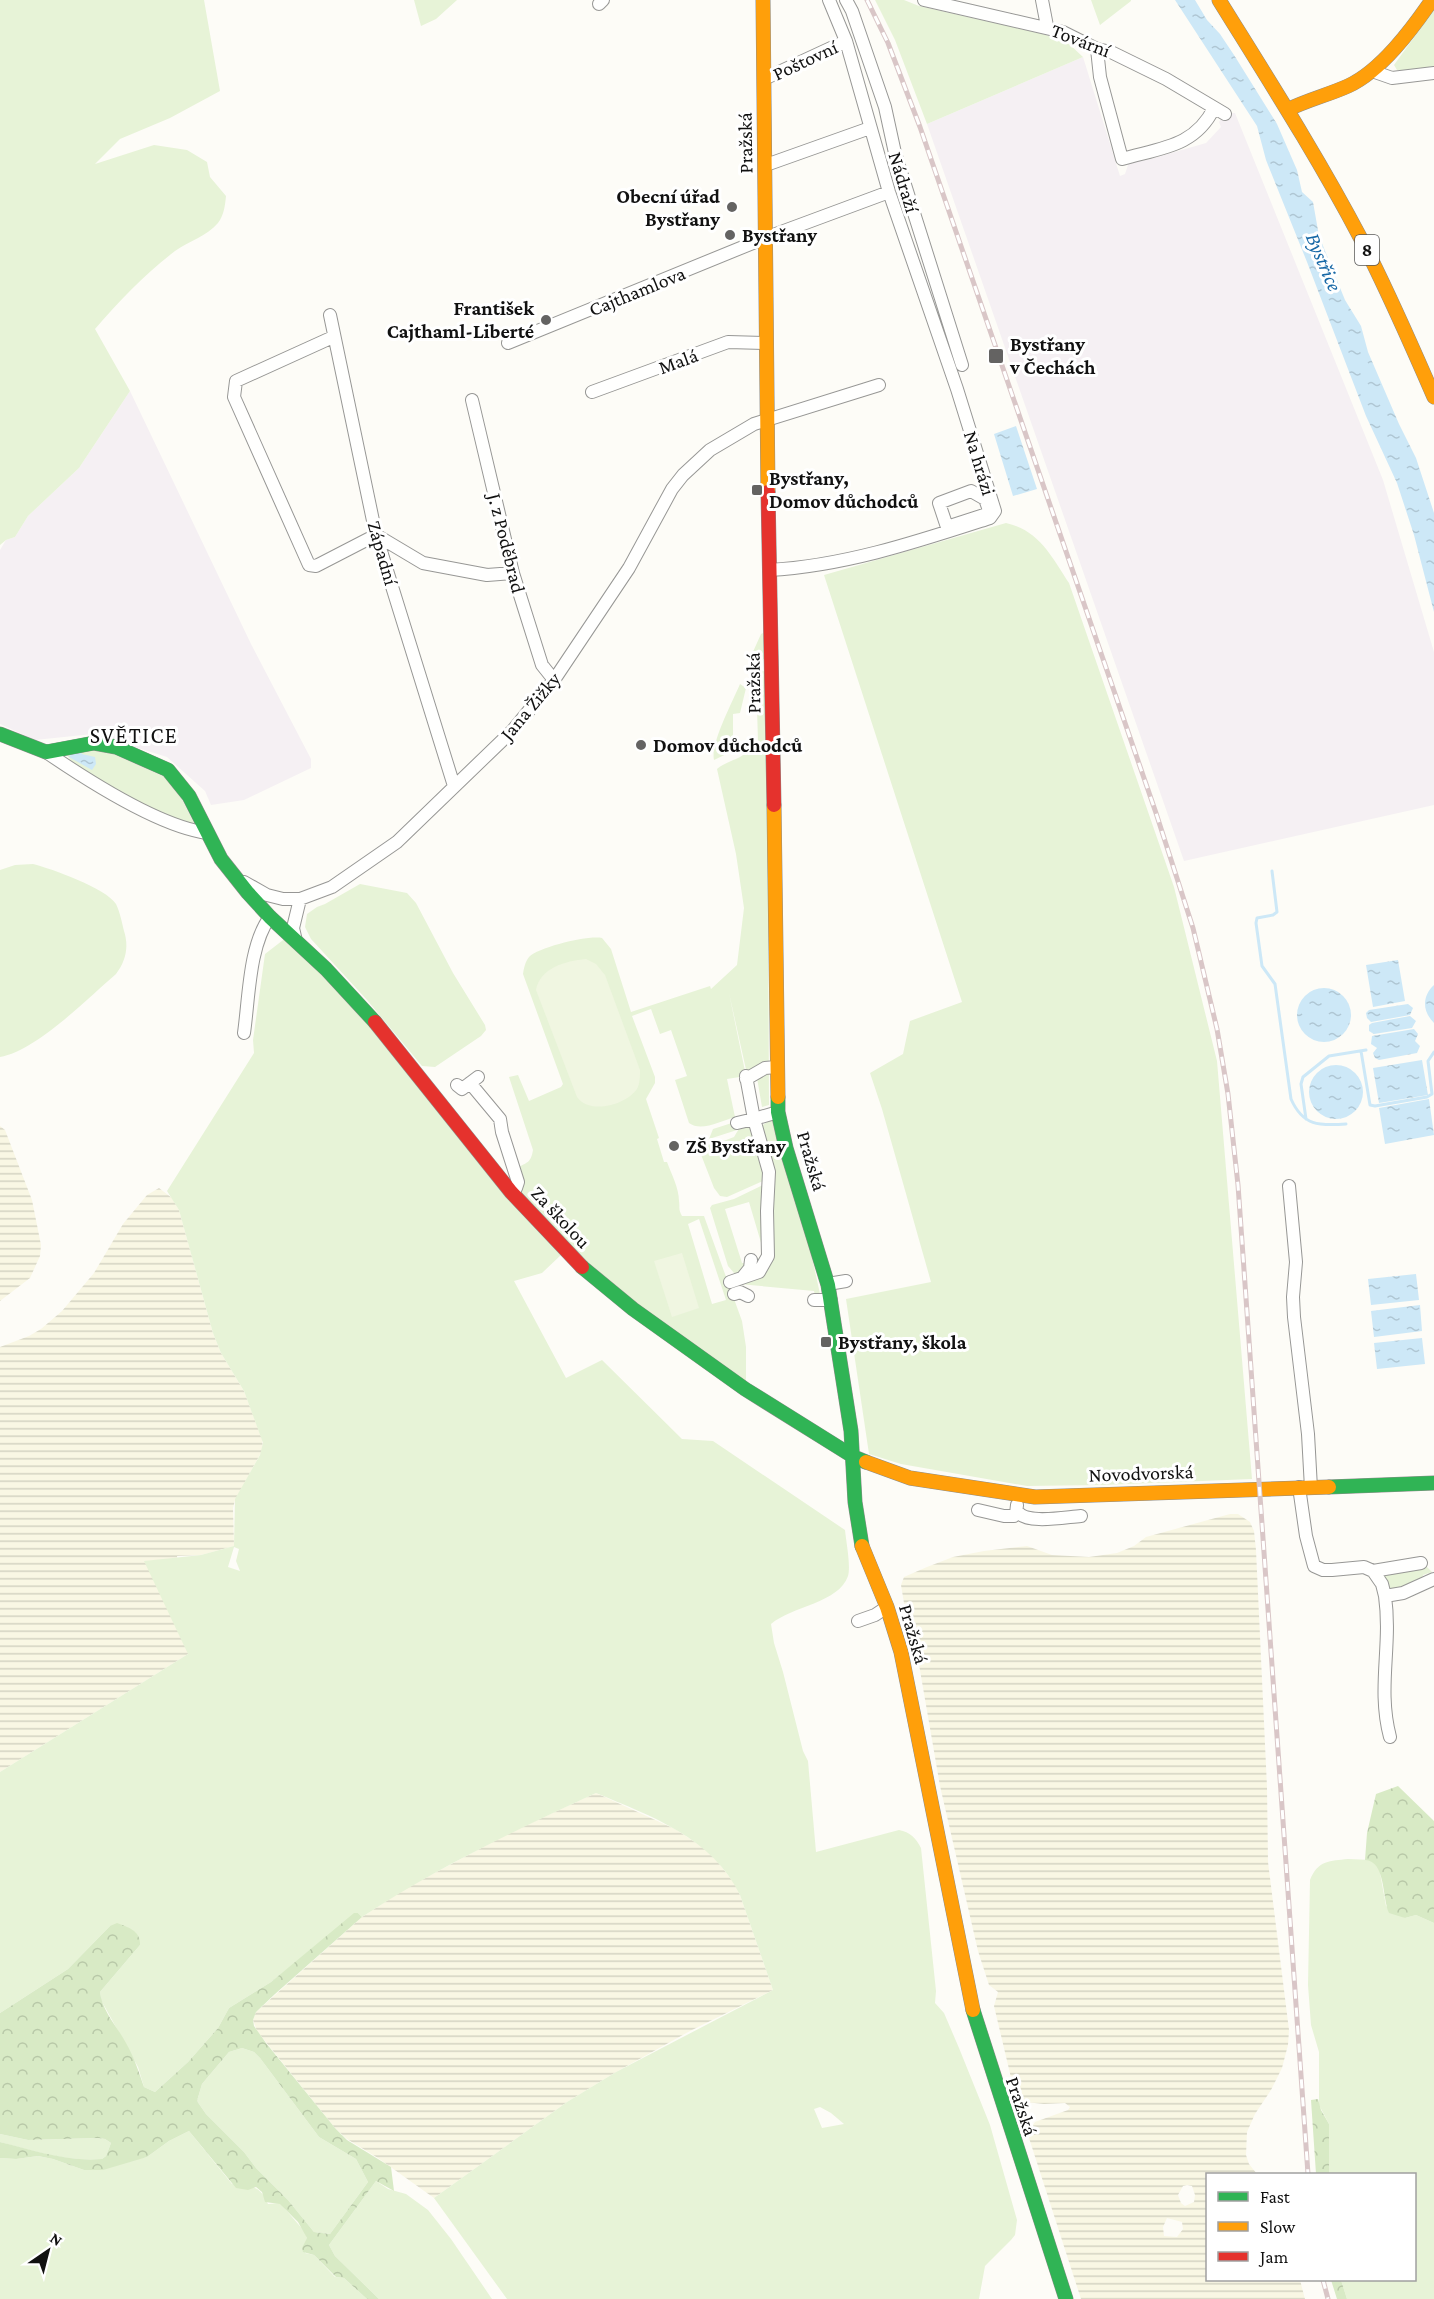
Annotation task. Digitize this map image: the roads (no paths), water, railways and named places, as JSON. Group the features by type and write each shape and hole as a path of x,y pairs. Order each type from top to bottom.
{"street":[{"name":"Pražská","path":"763,0 766,165 766,420 778,1112 786,1148 828,1284 854,1457 855,1502 860,1535 863,1550 887,1607 901,1652 976,2024 1066,2299"},
{"name":"Na hrázi","path":"769,570 831,562 913,543 990,518 995,512 957,388 889,192 846,40 830,0"},
{"name":"Nádraží","path":"846,0 852,11 885,106 895,153 962,365"},
{"name":"Tovární","path":"924,0 1063,32 1097,49 1120,56 1166,79 1219,111 1192,137 1122,159 1100,77 1097,49"},
{"path":"1042,0 1047,27"},
{"name":"8","path":"1219,0 1287,110 1360,237 1393,303 1434,397"},
{"path":"1287,110 1312,98 1348,86 1372,71 1408,35 1432,0"},
{"name":"Poštovní","path":"764,79 846,40"},
{"path":"1372,71 1392,78 1434,73"},
{"path":"766,165 870,128"},
{"path":"765,238 889,192"},
{"name":"Cajthamlova","path":"508,343 765,238"},
{"name":"Západní","path":"330,315 376,535 454,786"},
{"path":"333,337 236,381 234,397 309,565 316,566 376,535 423,563 487,574 513,573"},
{"name":"Malá","path":"592,392 728,342 766,343"},
{"name":"Jana Žižky","path":"233,873 252,888 267,895 300,899 332,887 397,842 513,730 554,680 629,568 672,489 696,461 729,438 766,420 879,385"},
{"name":"J. z Poděbrad","path":"472,400 513,573 542,665 554,680"},
{"path":"0,734 46,752 115,796 198,832 208,833"},
{"name":"Za školou","path":"46,752 94,743 116,747 155,762 168,770 177,778 189,796 221,859 270,917 326,969 380,1028 511,1192 574,1260 633,1309 745,1389 854,1457"},
{"path":"296,941 293,928 300,899"},
{"path":"244,1033 255,954 262,927 270,917"},
{"path":"736,1285 759,1272 768,1256 769,1172 754,1119 746,1077 765,1068 776,1067"},
{"path":"468,1082 500,1119 501,1132 518,1182 517,1188 511,1192"},
{"path":"737,1123 778,1112"},
{"path":"1289,1186 1296,1262 1294,1317 1308,1434 1305,1487 1306,1536 1314,1566 1332,1570 1364,1567 1373,1571 1382,1584 1385,1596 1387,1638 1383,1697 1384,1715 1390,1737"},
{"path":"736,1285 750,1268 751,1260"},
{"path":"828,1284 846,1281"},
{"path":"736,1285 740,1292 748,1296"},
{"path":"814,1300 831,1300"},
{"name":"Novodvorská","path":"854,1457 910,1478 1035,1497 1434,1483"},
{"path":"978,1510 1014,1516 1017,1511 1017,1494"},
{"path":"1017,1511 1023,1518 1032,1519 1081,1516"},
{"path":"1373,1571 1421,1563"},
{"path":"1385,1596 1403,1593 1434,1579"},
{"path":"858,1621 875,1615 887,1607"}],"water":[{"name":"Bystřice","path":"1175,0 1195,0 1207,20 1220,34 1277,124 1297,170 1302,192 1313,202 1319,236 1345,300 1361,326 1368,352 1416,458 1434,513 1434,612 1414,535 1397,483 1366,416 1266,160 1257,126"},
{"path":"1016,426 1037,489 1013,496 994,434"},
{"path":"81,752 95,757 96,764 92,770 69,757 71,753"},
{"path":"1398,960 1405,1001 1373,1007 1366,965"},
{"path":"1434,985 1434,1023 1427,1014 1425,1004 1427,994"},
{"path":"1324,988 1334,990 1343,996 1349,1005 1351,1015 1349,1025 1343,1034 1334,1040 1324,1042 1314,1040 1305,1034 1299,1025 1297,1015 1299,1005 1305,996 1314,990"},
{"path":"1408,1004 1413,1008 1410,1015 1371,1022 1367,1018 1366,1013 1369,1010"},
{"path":"1410,1016 1416,1021 1412,1028 1374,1034 1369,1031 1369,1025 1372,1023"},
{"path":"1414,1029 1418,1034 1415,1041 1420,1046 1417,1053 1379,1060 1375,1058 1373,1053 1377,1048 1371,1044 1372,1036"},
{"path":"1422,1060 1428,1095 1379,1103 1373,1068"},
{"path":"1336,1065 1346,1067 1355,1073 1361,1082 1363,1092 1361,1102 1355,1111 1346,1117 1336,1119 1326,1117 1317,1111 1311,1102 1309,1092 1311,1082 1317,1073 1326,1067"},
{"path":"1429,1099 1434,1135 1385,1144 1379,1108"},
{"path":"1416,1274 1419,1300 1371,1305 1368,1279"},
{"path":"1420,1305 1422,1331 1374,1337 1371,1311"},
{"path":"1422,1338 1425,1364 1377,1369 1374,1343"}],"waterway":[{"path":"1272,871 1277,912 1257,918 1256,923 1262,966 1275,984 1291,1099 1301,1115 1313,1122 1328,1125 1346,1124"},
{"path":"1306,1119 1301,1084 1303,1077 1329,1056 1366,1050"},
{"path":"1361,1051 1370,1105 1375,1106 1427,1097 1432,1094 1428,1061 1434,1052"}],"railway":[{"path":"867,0 888,43 920,127 1156,813 1193,928 1217,1029 1228,1094 1238,1185 1308,2173"},
{"path":"1323,2281 1328,2299"}],"place":[{"name":"Obecní úřad Bystřany","path":"732,207"},
{"name":"Bystřany","path":"730,235"},
{"name":"František Cajthaml-Liberté","path":"546,320"},
{"name":"Bystřany v Čechách","path":"996,356"},
{"name":"Bystřany, Domov důchodců","path":"757,490"},
{"name":"Domov důchodců","path":"641,745"},
{"name":"ZŠ Bystřany","path":"674,1146"},
{"name":"Bystřany, škola","path":"826,1342"}],"district":[{"name":"SVĚTICE","path":"134,735"}]}
